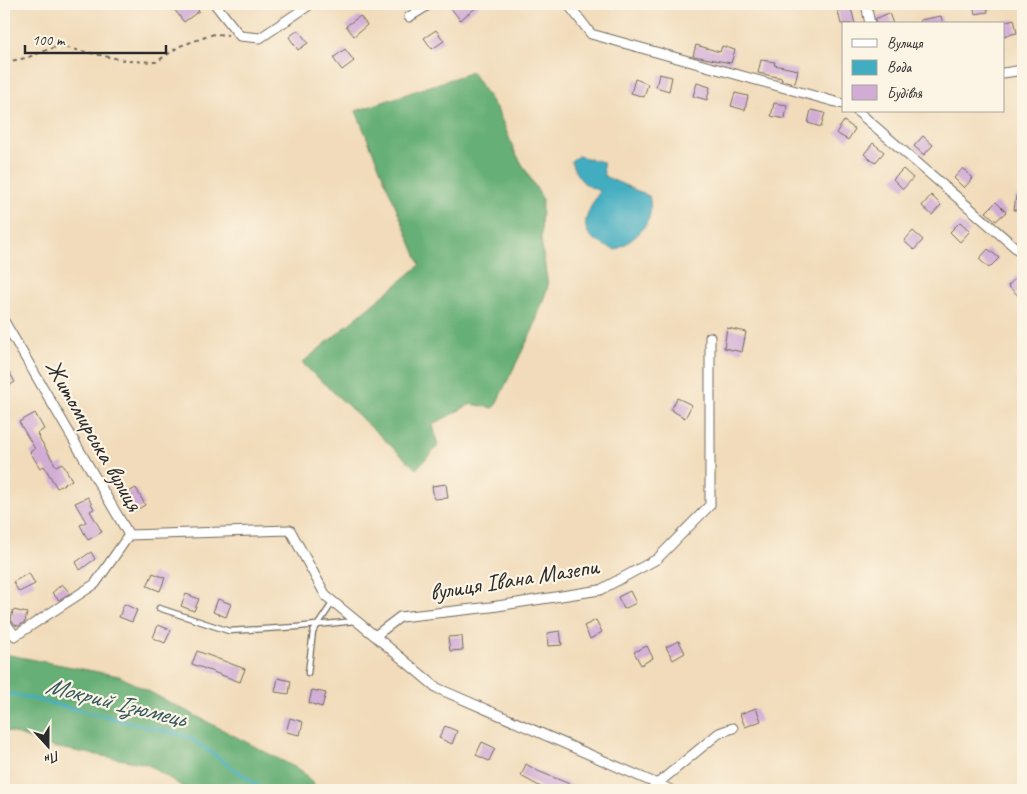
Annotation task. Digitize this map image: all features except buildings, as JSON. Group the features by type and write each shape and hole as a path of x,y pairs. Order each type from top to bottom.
{"street":[{"path":"214,4 240,36 260,38 311,4"},
{"path":"410,18 430,4"},
{"path":"568,4 591,34 842,104"},
{"path":"866,4 870,22"},
{"path":"1004,73 1023,70"},
{"path":"858,112 1023,254"},
{"name":"Житомирська вулиця","path":"4,321 129,535 290,530 326,596 333,602"},
{"name":"вулиця Івана Мазепи","path":"375,636 400,616 491,607 600,590 657,560 710,505 710,337"},
{"path":"4,620 15,636 95,584 129,535"},
{"path":"333,602 436,688 671,790"},
{"path":"657,784 719,733 733,728"}],"lane":[{"path":"308,673 313,632 333,602"},
{"path":"159,608 229,631 356,621"}],"path":[{"path":"5,62 26,58 58,46 128,61 156,62 180,46 214,34 240,36"}],"green space":[{"path":"472,72 498,111 515,152 542,198 541,240 548,286 533,329 494,408 471,404 433,424 438,446 416,469 302,363 420,265 356,111"},
{"path":"4,654 119,676 302,771 318,790 188,790 147,764 53,747 4,730"}],"water":[{"path":"578,156 603,162 604,176 649,196 650,214 647,222 638,234 616,250 594,239 586,227 589,212 600,191 585,184 575,172 571,161"}],"waterway":[{"name":"Мокрий Ізюмець","path":"4,692 189,737 264,790"}]}
